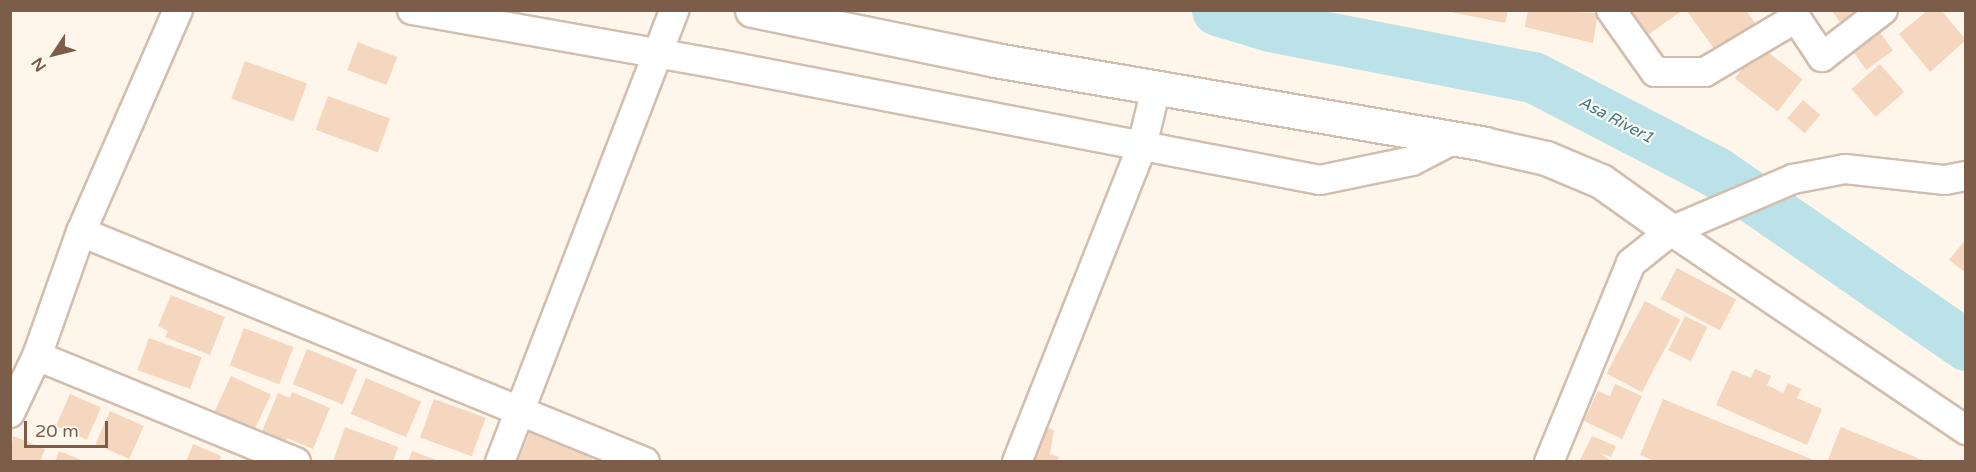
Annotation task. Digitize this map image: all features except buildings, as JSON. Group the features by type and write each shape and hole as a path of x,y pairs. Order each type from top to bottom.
{"street":[{"path":"10,413 37,356 81,232 178,10"},
{"path":"412,10 1320,180 1412,161 1454,140"},
{"path":"500,462 674,10"},
{"path":"752,10 1156,88 1545,158 1600,181 1965,430"},
{"path":"1611,10 1655,72 1705,72 1796,18 1822,57 1883,10"},
{"path":"1017,462 1142,146 1156,88"},
{"path":"1550,462 1631,263 1671,231 1793,179 1845,169 1945,180 1965,176"},
{"path":"81,232 645,462"},
{"path":"37,356 296,462"}],"waterway":[{"name":"Asa River1","path":"1217,10 1270,26 1533,77 1716,172 1966,345"}]}
